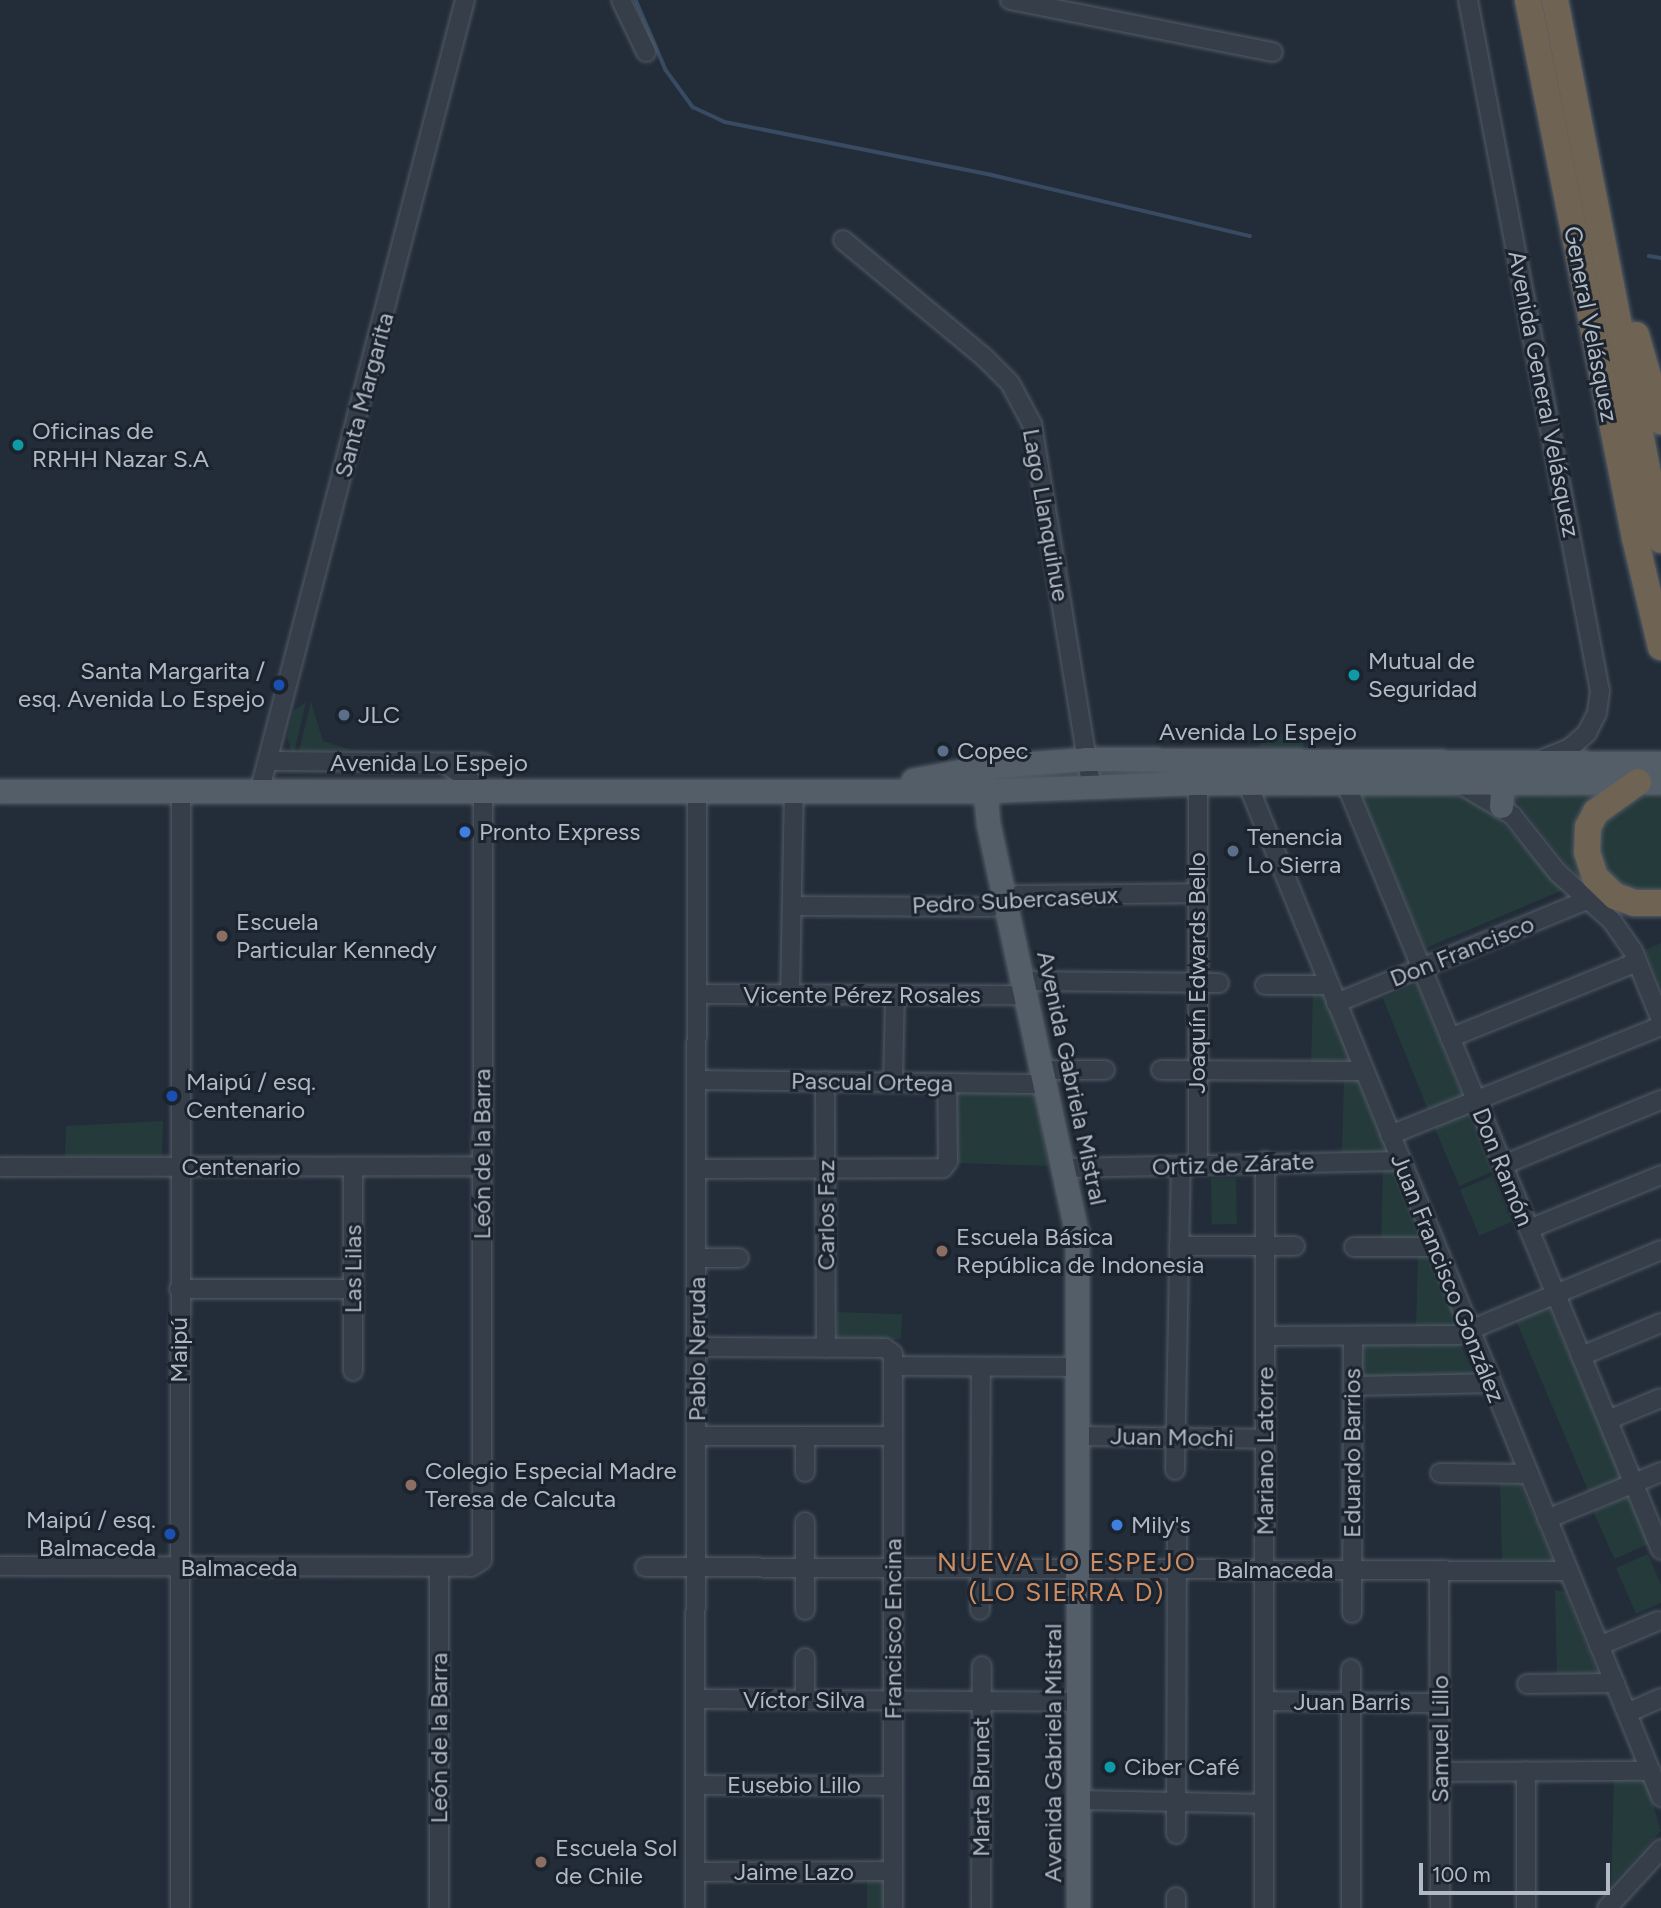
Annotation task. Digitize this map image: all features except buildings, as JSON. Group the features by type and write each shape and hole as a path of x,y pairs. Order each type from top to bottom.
{"highway":[{"name":"General Velásquez","path":"1528,0 1634,538 1661,646"},
{"name":"General Velásquez","path":"1555,0 1661,540"},
{"path":"1590,181 1661,421"},
{"path":"1650,782 1596,812 1588,827 1587,852 1595,877 1615,896 1634,903 1661,903"}],"main road":[{"name":"Avenida Lo Espejo","path":"858,790 983,767 1086,759 1426,759 1661,763"},
{"path":"1426,759 1434,771 1426,783"},
{"path":"1502,795 1519,768 1582,761"},
{"name":"Avenida Gabriela Mistral","path":"983,767 1006,901 1066,1168 1079,1252 1078,1908"},
{"name":"Avenida Lo Espejo","path":"0,791 985,791 1198,783 1426,783 1460,784 1502,795 1650,782"}],"street":[{"name":"Santa Margarita","path":"260,789 465,0"},
{"path":"621,0 646,52"},
{"path":"1010,0 1273,52"},
{"name":"Avenida General Velásquez","path":"1468,0 1600,691 1597,713 1587,733 1570,748 1540,760"},
{"name":"Lago Llanquihue","path":"843,240 985,358 1010,383 1032,424 1091,785"},
{"name":"Juan Francisco González","path":"1238,758 1568,1571 1627,1713 1652,1761 1661,1797"},
{"name":"Avenida Lo Espejo","path":"269,761 483,763"},
{"path":"444,763 483,789"},
{"name":"Joaquín Edwards Bello","path":"1175,1470 1179,1246 1189,1165 1196,1070 1198,783"},
{"name":"Don Ramón","path":"1346,784 1661,1548"},
{"name":"León de la Barra","path":"478,1564 484,1552 483,789"},
{"name":"Pablo Neruda","path":"695,1908 697,790"},
{"path":"790,994 794,790"},
{"name":"Maipú","path":"180,1908 181,792"},
{"path":"1502,795 1558,873 1589,899 1621,932 1637,962 1661,1020"},
{"name":"Pedro Subercaseux","path":"792,906 991,906 1019,895 1197,894"},
{"name":"Don Francisco","path":"1336,1003 1589,899"},
{"path":"1450,1038 1637,962"},
{"name":"Vicente Pérez Rosales","path":"697,994 895,995 1026,988 1219,983"},
{"path":"1265,985 1328,985"},
{"path":"893,1082 895,995"},
{"path":"1390,1135 1661,1026"},
{"name":"Pascual Ortega","path":"697,1080 947,1083 1046,1077 1105,1070"},
{"path":"1161,1070 1364,1071"},
{"name":"Carlos Faz","path":"825,1082 826,1348"},
{"path":"697,1169 943,1168 948,1161 947,1083"},
{"path":"1503,1165 1661,1100"},
{"name":"Ortiz de Zárate","path":"1066,1168 1265,1161 1400,1161"},
{"name":"Mariano Latorre","path":"1264,1908 1265,1161"},
{"name":"Centenario","path":"0,1167 482,1166"},
{"name":"Las Lilas","path":"353,1167 353,1371"},
{"path":"1529,1229 1661,1175"},
{"path":"1179,1246 1295,1246"},
{"path":"1354,1247 1436,1247"},
{"path":"1265,1336 1458,1335 1661,1250"},
{"path":"697,1258 738,1258"},
{"path":"179,1289 353,1289"},
{"path":"1581,1356 1661,1323"},
{"name":"Eduardo Barrios","path":"1352,1613 1353,1336"},
{"path":"697,1347 826,1348 981,1367 1079,1367"},
{"name":"Francisco Encina","path":"891,1358 893,1908"},
{"path":"980,1610 981,1367"},
{"path":"1353,1385 1492,1383"},
{"path":"1608,1420 1661,1398"},
{"path":"697,1436 893,1436"},
{"path":"805,1436 805,1472"},
{"name":"Juan Mochi","path":"1079,1436 1265,1439"},
{"path":"1548,1520 1661,1472"},
{"path":"1440,1473 1528,1474"},
{"path":"805,1522 805,1610"},
{"path":"1175,1834 1177,1528"},
{"name":"Balmaceda","path":"0,1566 439,1567 478,1564"},
{"name":"León de la Barra","path":"439,1567 439,1908"},
{"name":"Balmaceda","path":"645,1567 1568,1571"},
{"name":"Samuel Lillo","path":"1439,1571 1440,1908"},
{"path":"1599,1646 1658,1620"},
{"path":"805,1658 805,1700"},
{"name":"Marta Brunet","path":"981,1908 982,1666"},
{"path":"1351,1908 1352,1669"},
{"path":"1527,1684 1615,1684"},
{"path":"1627,1713 1661,1698"},
{"name":"Víctor Silva","path":"696,1699 1079,1702"},
{"name":"Juan Barris","path":"1264,1702 1439,1703"},
{"path":"1440,1772 1526,1772 1652,1761"},
{"path":"1526,1772 1526,1908"},
{"name":"Eusebio Lillo","path":"696,1785 893,1786"},
{"path":"1079,1800 1264,1804"},
{"path":"1607,1908 1661,1849"},
{"name":"Jaime Lazo","path":"695,1872 893,1871"}],"green space":[{"path":"306,702 292,753 287,738 294,710"},
{"path":"311,702 323,741 351,750 299,751"},
{"path":"1283,733 1303,739 1304,750 1258,748 1265,737"},
{"path":"1515,786 1600,792 1586,807 1588,882 1568,867 1516,800"},
{"path":"1661,786 1661,896 1623,890 1600,866 1599,825 1633,795"},
{"path":"1359,791 1450,794 1486,805 1563,890 1426,948"},
{"path":"1661,943 1661,988 1645,950"},
{"path":"1417,984 1463,1099 1429,1113 1383,998"},
{"path":"1313,990 1325,990 1357,1067 1311,1066"},
{"path":"1344,1077 1356,1077 1389,1155 1342,1154"},
{"path":"957,1093 1037,1093 1048,1166 957,1163"},
{"path":"1467,1112 1492,1172 1459,1186 1434,1126"},
{"path":"163,1121 162,1156 65,1156 66,1126"},
{"path":"1383,1167 1395,1167 1428,1245 1381,1244"},
{"path":"1492,1176 1512,1222 1479,1236 1460,1190"},
{"path":"1211,1178 1236,1178 1237,1224 1212,1224"},
{"path":"1418,1252 1430,1252 1463,1330 1416,1329"},
{"path":"1548,1304 1623,1480 1589,1494 1515,1318"},
{"path":"837,1312 902,1314 901,1339 836,1337"},
{"path":"1359,1341 1459,1342 1475,1376 1360,1379"},
{"path":"1500,1482 1520,1483 1553,1561 1502,1560"},
{"path":"1628,1496 1649,1544 1614,1559 1593,1511"},
{"path":"1648,1554 1661,1585 1661,1603 1636,1614 1616,1568"},
{"path":"1555,1590 1565,1592 1600,1679 1557,1680"},
{"path":"1614,1778 1645,1778 1661,1831 1611,1885"},
{"path":"867,1877 889,1877 889,1908 867,1908"}],"waterway":[{"path":"636,0 666,70 693,107 725,122 992,175 1250,236"},
{"path":"1649,256 1661,258"}],"place":[{"name":"Oficinas de RRHH Nazar S.A","path":"18,445"},
{"name":"Mutual de Seguridad","path":"1354,675"},
{"name":"Santa Margarita / esq. Avenida Lo Espejo","path":"279,685"},
{"name":"JLC","path":"344,715"},
{"name":"Copec","path":"943,751"},
{"name":"Pronto Express","path":"465,832"},
{"name":"Tenencia Lo Sierra","path":"1233,851"},
{"name":"Escuela Particular Kennedy","path":"222,936"},
{"name":"Maipú / esq. Centenario","path":"172,1096"},
{"name":"Escuela Básica República de Indonesia","path":"942,1251"},
{"name":"Colegio Especial Madre Teresa de Calcuta","path":"411,1485"},
{"name":"Mily's","path":"1117,1525"},
{"name":"Maipú / esq. Balmaceda","path":"170,1534"},
{"name":"Ciber Café","path":"1110,1767"},
{"name":"Escuela Sol de Chile","path":"541,1862"}],"district":[{"name":"NUEVA LO ESPEJO (LO SIERRA D)","path":"1067,1578"}]}
